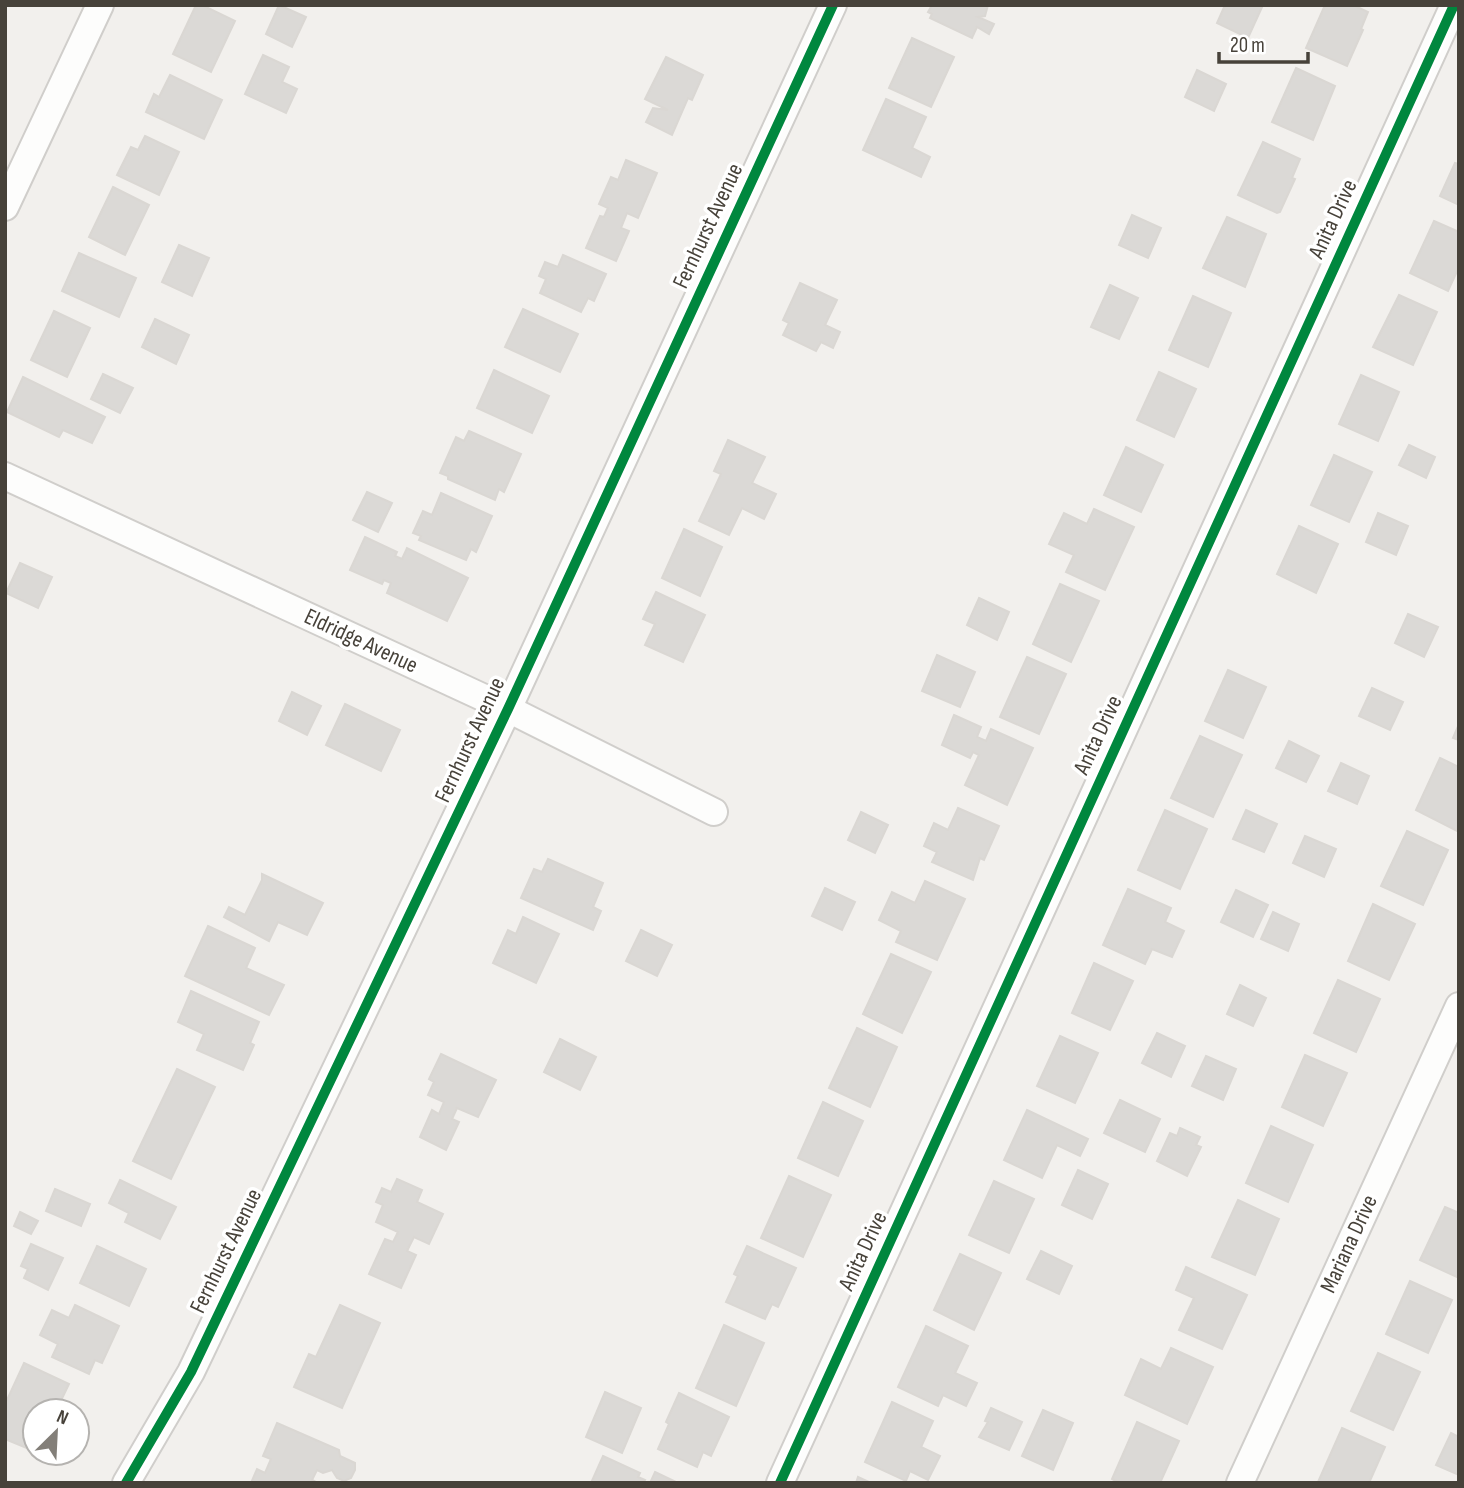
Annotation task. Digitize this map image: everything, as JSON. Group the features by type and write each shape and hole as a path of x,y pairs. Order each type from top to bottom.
{"street":[{"path":"5,207 100,5"},
{"name":"Fernhurst Avenue","path":"126,1483 191,1372 508,709 833,5"},
{"name":"Anita Drive","path":"780,1483 1454,5"},
{"name":"Eldridge Avenue","path":"5,476 508,709 714,812"},
{"name":"Mariana Drive","path":"1240,1483 1459,1006"}],"building":[{"path":"196,5 202,5 235,21 211,72 173,54"},
{"path":"279,5 306,17 292,47 266,34"},
{"path":"932,5 988,5 985,16 978,17 994,24 989,34 977,27 972,38 930,18 932,14 928,12"},
{"path":"1225,5 1263,5 1248,38 1217,23"},
{"path":"1325,5 1353,5 1368,12 1347,66 1306,48"},
{"path":"912,38 954,57 931,107 889,88"},
{"path":"263,55 289,67 282,82 297,89 286,113 245,94"},
{"path":"666,57 703,75 692,100 688,98 672,135 646,122 653,108 668,110 645,99"},
{"path":"1296,68 1335,86 1313,140 1272,122"},
{"path":"1197,70 1226,84 1214,111 1185,97"},
{"path":"170,75 222,100 204,139 146,112 154,94 159,97"},
{"path":"886,99 926,117 912,148 930,157 921,177 863,150"},
{"path":"145,136 179,152 159,195 117,175 131,147 138,150"},
{"path":"1263,142 1300,159 1292,178 1295,179 1280,212 1277,213 1238,195"},
{"path":"626,160 657,173 638,218 627,213 621,228 629,231 616,261 586,248 600,216 604,217 608,208 599,204 611,177 618,180"},
{"path":"1455,163 1459,164 1459,205 1440,196"},
{"path":"113,187 149,205 125,255 89,237"},
{"path":"1132,215 1161,228 1148,258 1119,245"},
{"path":"1227,217 1266,234 1245,287 1203,268"},
{"path":"1434,221 1459,232 1459,267 1448,291 1410,273"},
{"path":"179,245 209,258 192,296 162,282"},
{"path":"79,253 136,278 119,317 62,291"},
{"path":"563,255 606,274 594,301 588,298 581,312 540,293 546,279 539,276 545,262 558,267"},
{"path":"800,283 837,300 825,325 840,332 833,348 821,342 816,351 783,335 789,323 783,320"},
{"path":"1110,285 1138,298 1119,339 1091,327"},
{"path":"1399,295 1437,312 1413,365 1373,347"},
{"path":"1193,296 1231,313 1208,367 1169,350"},
{"path":"523,309 578,334 560,372 505,347"},
{"path":"54,311 90,328 67,377 31,360"},
{"path":"155,319 189,335 176,364 142,347"},
{"path":"494,370 549,396 532,433 477,408"},
{"path":"1159,372 1196,389 1174,437 1137,420"},
{"path":"103,374 133,388 120,413 91,399"},
{"path":"1361,375 1399,392 1378,441 1339,424"},
{"path":"23,377 105,417 92,443 63,430 59,437 7,412"},
{"path":"469,431 521,454 504,492 499,489 495,500 440,473 456,437 464,441"},
{"path":"728,440 765,457 752,483 776,494 764,519 742,508 729,535 699,521 721,474 714,471"},
{"path":"1409,445 1435,457 1426,478 1399,465"},
{"path":"1126,447 1163,465 1141,512 1104,495"},
{"path":"1334,455 1372,472 1349,522 1311,505"},
{"path":"367,492 392,503 378,532 353,520"},
{"path":"441,493 492,516 476,552 471,549 466,560 419,540 421,536 413,533 423,511 432,515"},
{"path":"1094,509 1134,527 1105,590 1066,572 1074,555 1049,544 1064,513 1087,524"},
{"path":"1378,513 1408,526 1396,555 1366,542"},
{"path":"1299,526 1338,544 1316,593 1277,574"},
{"path":"684,529 722,547 700,596 662,578"},
{"path":"365,537 397,552 395,556 402,559 407,548 468,578 447,621 387,593 391,583 384,580 382,584 350,570"},
{"path":"20,563 52,577 38,608 6,593"},
{"path":"1060,584 1099,601 1071,662 1033,644"},
{"path":"656,592 705,615 683,662 645,645 655,624 643,619"},
{"path":"979,598 1009,612 997,640 967,625"},
{"path":"1408,614 1438,627 1424,657 1395,643"},
{"path":"937,655 975,672 960,707 922,691"},
{"path":"1027,657 1066,674 1039,734 1000,717"},
{"path":"1228,670 1266,687 1243,738 1205,721"},
{"path":"1372,688 1403,702 1390,730 1359,716"},
{"path":"292,692 321,706 307,735 279,721"},
{"path":"345,704 400,730 381,771 326,745"},
{"path":"954,715 981,727 977,737 986,741 991,729 1033,748 1007,805 965,785 979,755 973,752 970,758 942,745"},
{"path":"1459,724 1459,740 1453,738"},
{"path":"1200,736 1242,755 1213,817 1171,798"},
{"path":"1289,741 1319,756 1306,782 1276,768"},
{"path":"1440,758 1459,767 1457,831 1416,810"},
{"path":"1341,763 1369,776 1357,804 1328,791"},
{"path":"958,808 999,826 984,860 980,858 973,880 932,862 937,852 924,846 934,823 948,830"},
{"path":"1165,810 1207,829 1180,889 1138,870"},
{"path":"1246,810 1277,824 1264,852 1233,839"},
{"path":"861,812 888,825 875,853 848,840"},
{"path":"1407,831 1448,850 1423,905 1381,886"},
{"path":"1305,836 1336,849 1324,877 1293,863"},
{"path":"548,859 603,883 593,907 601,911 593,930 521,898 534,869 542,872"},
{"path":"262,874 323,903 307,935 278,922 269,941 224,917 229,907 245,915 262,880"},
{"path":"925,881 965,899 937,960 896,942 901,931 879,920 892,892 915,903"},
{"path":"825,888 855,902 842,930 812,916"},
{"path":"1128,889 1171,908 1165,922 1184,931 1172,957 1152,949 1145,964 1103,945"},
{"path":"1236,890 1268,905 1253,937 1221,922"},
{"path":"1373,904 1415,924 1389,980 1348,961"},
{"path":"1273,912 1299,924 1288,951 1261,939"},
{"path":"523,917 559,934 536,983 493,963 508,930 516,934"},
{"path":"208,926 255,948 246,968 284,985 269,1015 185,976"},
{"path":"641,930 672,945 657,976 626,961"},
{"path":"891,954 931,972 902,1033 863,1014"},
{"path":"1094,963 1133,981 1110,1030 1072,1013"},
{"path":"1338,980 1380,999 1356,1052 1314,1033"},
{"path":"1240,985 1266,998 1253,1026 1227,1014"},
{"path":"191,991 259,1022 250,1043 254,1045 243,1070 197,1050 204,1034 178,1022"},
{"path":"857,1028 897,1047 870,1107 829,1088"},
{"path":"1157,1033 1185,1046 1171,1077 1142,1063"},
{"path":"1060,1036 1098,1053 1075,1103 1037,1086"},
{"path":"560,1039 596,1057 580,1090 544,1072"},
{"path":"441,1054 496,1080 478,1117 457,1108 452,1119 459,1122 446,1150 420,1137 432,1110 439,1114 444,1102 428,1095 434,1082 429,1079"},
{"path":"1305,1055 1347,1073 1323,1126 1282,1107"},
{"path":"1206,1056 1236,1069 1223,1100 1192,1086"},
{"path":"177,1069 215,1087 171,1179 133,1161"},
{"path":"1120,1100 1160,1119 1145,1152 1104,1133"},
{"path":"823,1102 863,1121 838,1176 798,1158"},
{"path":"1027,1110 1088,1139 1080,1156 1057,1145 1042,1178 1004,1160"},
{"path":"1271,1126 1313,1145 1288,1202 1246,1183"},
{"path":"1180,1128 1200,1137 1196,1145 1201,1147 1187,1176 1157,1161 1170,1133 1177,1136"},
{"path":"1078,1170 1108,1184 1092,1219 1062,1205"},
{"path":"789,1176 831,1195 803,1257 761,1238"},
{"path":"397,1179 422,1190 417,1202 443,1214 429,1244 414,1237 407,1251 416,1255 401,1288 369,1274 385,1239 393,1242 398,1232 376,1222 383,1205 376,1202 382,1188 391,1192"},
{"path":"120,1180 176,1207 160,1239 125,1222 129,1213 109,1203"},
{"path":"994,1181 1034,1199 1009,1253 969,1235"},
{"path":"55,1189 90,1204 81,1226 46,1211"},
{"path":"1238,1200 1279,1219 1255,1275 1212,1257"},
{"path":"1445,1207 1459,1213 1459,1278 1420,1260"},
{"path":"20,1212 38,1221 31,1234 14,1226"},
{"path":"31,1244 63,1258 48,1290 24,1278 28,1269 21,1266"},
{"path":"97,1246 146,1269 129,1306 80,1283"},
{"path":"747,1246 796,1268 778,1307 772,1304 765,1319 726,1302 738,1276 734,1274"},
{"path":"1041,1251 1072,1266 1059,1294 1027,1279"},
{"path":"960,1254 1001,1273 974,1330 934,1310"},
{"path":"1186,1267 1247,1295 1222,1349 1179,1330 1194,1298 1176,1290"},
{"path":"1410,1281 1452,1300 1428,1353 1386,1334"},
{"path":"75,1305 119,1326 102,1363 95,1360 89,1374 52,1357 58,1344 40,1335 52,1310 69,1318"},
{"path":"340,1305 380,1323 342,1408 294,1387 309,1354 316,1357"},
{"path":"724,1325 764,1343 736,1406 696,1388"},
{"path":"926,1326 968,1346 955,1373 977,1383 966,1406 943,1395 938,1406 898,1387"},
{"path":"1171,1348 1213,1367 1187,1424 1125,1395 1141,1359 1161,1369"},
{"path":"1378,1353 1420,1372 1393,1430 1351,1411"},
{"path":"24,1363 69,1384 63,1397 21,1397 21,1446 5,1439 5,1399 7,1400"},
{"path":"605,1392 641,1408 622,1453 586,1437"},
{"path":"679,1393 729,1417 711,1456 703,1452 697,1467 658,1449"},
{"path":"892,1402 933,1421 921,1447 940,1456 928,1480 910,1471 906,1481 865,1462"},
{"path":"991,1408 1022,1422 1009,1450 979,1437 988,1422 985,1421"},
{"path":"1043,1410 1073,1423 1053,1470 1022,1456"},
{"path":"1137,1422 1179,1441 1160,1483 1120,1483 1112,1479"},
{"path":"277,1423 339,1450 340,1456 355,1463 351,1478 344,1481 337,1478 332,1470 323,1473 317,1470 312,1480 318,1483 251,1483 257,1469 265,1473 271,1459 263,1456"},
{"path":"1342,1428 1385,1447 1369,1483 1318,1482"},
{"path":"1451,1433 1459,1437 1459,1475 1436,1465"},
{"path":"603,1456 640,1473 638,1477 645,1480 643,1483 591,1483"},
{"path":"655,1472 678,1483 650,1483"},
{"path":"858,1477 871,1483 856,1483"}],"cycle path":[{"path":"126,1483 191,1372 508,709 833,5"},
{"path":"780,1483 1454,5"}]}
